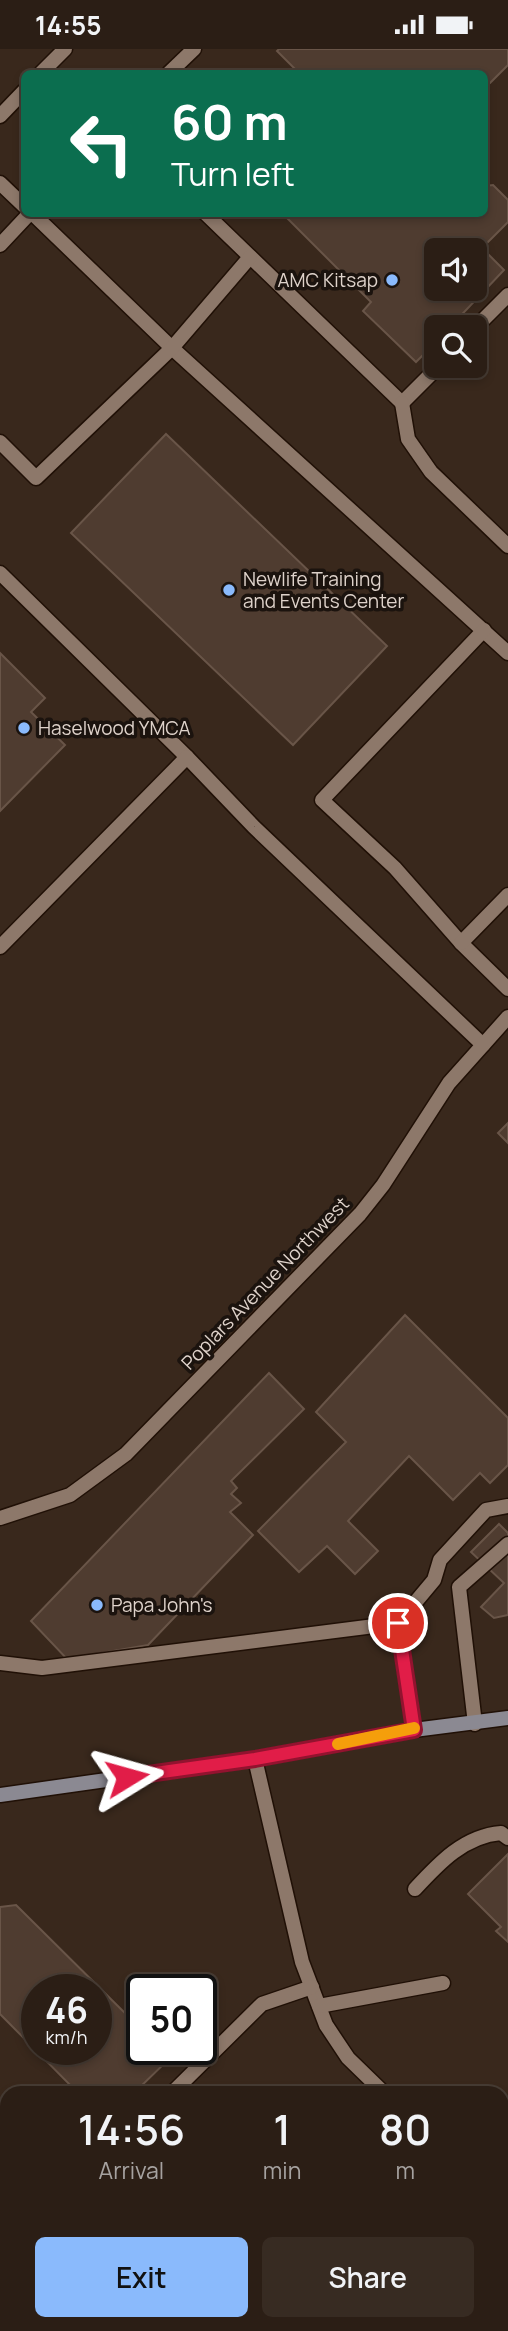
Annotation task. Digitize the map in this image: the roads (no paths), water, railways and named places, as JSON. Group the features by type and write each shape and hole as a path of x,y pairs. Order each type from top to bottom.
{"main road":[{"path":"0,1795 255,1759 414,1730 508,1718"}],"street":[{"path":"44,70 65,49"},
{"path":"172,70 194,49"},
{"path":"0,116 21,94"},
{"path":"0,183 21,204"},
{"path":"0,245 27,217"},
{"path":"35,217 172,348 508,653"},
{"path":"209,217 402,403 408,439 432,472 508,546"},
{"path":"0,442 36,478 172,348 250,257"},
{"path":"487,316 508,295"},
{"path":"402,403 427,378"},
{"path":"0,573 263,835 483,1045"},
{"path":"484,630 322,800 395,868 461,943 508,989"},
{"path":"0,947 187,757"},
{"path":"461,943 508,894"},
{"name":"Poplars Avenue Northwest","path":"0,1518 70,1495 126,1454 360,1214 383,1185 449,1083 508,1017"},
{"path":"0,1663 42,1668 398,1623 434,1580 440,1560 486,1510 508,1506"},
{"path":"475,1724 459,1587 508,1543"},
{"path":"398,1623 414,1730"},
{"path":"255,1759 302,1962 326,2025 348,2058 377,2086"},
{"path":"415,1889 435,1867 475,1838 501,1833 508,1838"},
{"path":"319,2006 443,1983"},
{"path":"179,2086 262,2004 312,1987"}],"place":[{"name":"AMC Kitsap","path":"392,280"},
{"name":"Newlife Training and Events Center","path":"229,590"},
{"name":"Haselwood YMCA","path":"24,728"},
{"name":"Papa John's","path":"97,1605"}]}
